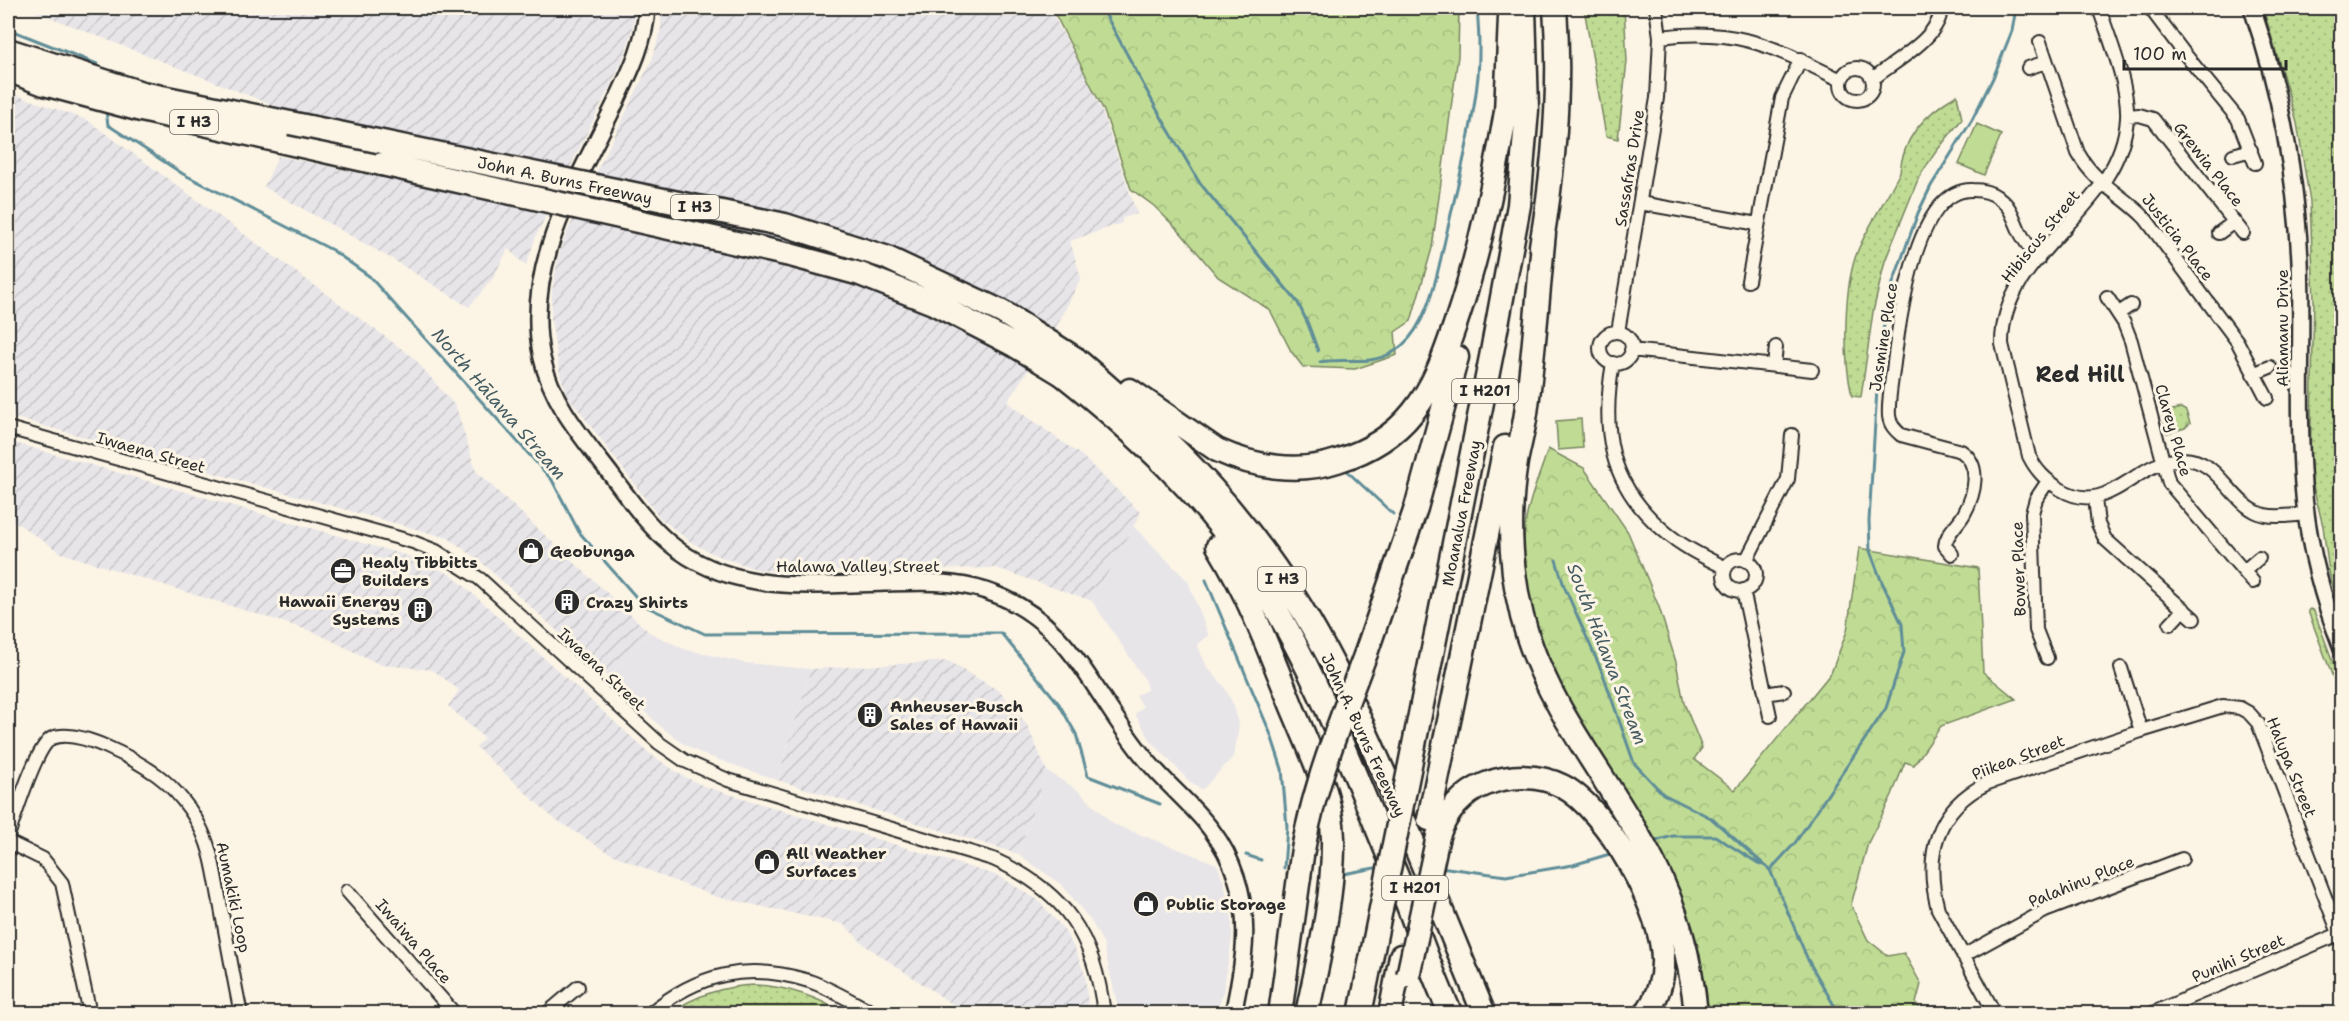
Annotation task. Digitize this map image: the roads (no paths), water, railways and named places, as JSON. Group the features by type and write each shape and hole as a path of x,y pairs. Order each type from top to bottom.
{"highway":[{"path":"1281,1014 1307,822 1315,791 1366,654 1416,508 1482,266 1508,100 1510,8"},
{"name":"Moanalua Freeway","path":"1360,1014 1495,341 1519,205 1527,110 1524,8"},
{"name":"Moanalua Freeway","path":"1390,1014 1405,966 1530,322 1544,233 1554,123 1557,76 1555,8"},
{"name":"John A. Burns Freeway","path":"8,50 142,93 785,225 885,257 1002,312 1069,367 1116,417 1146,444 1233,544 1255,574 1283,621 1343,748 1396,875 1449,1014"},
{"name":"John A. Burns Freeway","path":"8,70 44,84 137,109 790,255 860,274 933,303 1014,345 1069,367 1130,405 1203,477 1266,555 1343,682 1417,849 1484,1014"},
{"path":"1069,367 1132,391 1203,441 1232,457 1281,467 1312,467 1354,456 1388,436 1412,414 1443,359 1483,232 1508,100"},
{"path":"1544,233 1526,414 1513,486 1511,530 1516,585 1528,637 1550,690 1630,821 1667,889 1683,934 1693,987 1695,1014"},
{"path":"1146,444 1207,527 1242,587 1321,781 1330,813 1333,837 1331,882 1307,1014"},
{"path":"1433,827 1469,793 1496,780 1524,777 1551,782 1570,791 1588,805 1607,829 1631,868 1649,905 1662,946 1662,979 1658,993 1646,1014"},
{"path":"1435,893 1497,1014"},
{"path":"1397,1014 1405,966"}],"street":[{"name":"Halawa Valley Street","path":"647,8 644,35 632,70 556,226 542,271 537,316 538,339 551,390 567,416 653,528 679,551 716,571 740,579 782,585 926,582 961,584 988,592 1024,608 1041,620 1073,653 1146,759 1203,818 1230,860 1240,891 1246,922 1243,969 1233,1014"},
{"name":"Sassafras Drive","path":"1618,332 1657,98 1660,37 1656,8"},
{"path":"1660,37 1698,33 1765,44 1801,59 1841,80 1844,93 1858,100 1864,99 1872,91 1874,78 1929,36 1938,23 1941,8"},
{"name":"Hibiscus Street","path":"2095,498 2084,498 2068,493 2048,481 2035,469 2002,344 2004,319 2012,296 2022,278 2102,184 2122,147 2127,116 2126,102 2114,53 2099,8"},
{"path":"2150,8 2238,118 2255,163"},
{"name":"Aliamanu Drive","path":"2252,8 2274,80 2292,169 2300,262 2301,455 2306,514 2319,579 2342,648"},
{"name":"Justicia Place","path":"2040,42 2078,153 2087,169 2102,184 2127,200 2145,218 2237,341 2267,398"},
{"path":"1748,280 1782,98 1801,59"},
{"path":"2028,68 2046,62"},
{"path":"1841,80 1847,72 1857,68 1868,71 1874,78"},
{"name":"Grewia Place","path":"2127,116 2139,115 2153,119 2242,233"},
{"path":"2233,155 2251,150"},
{"name":"Jasmine Place","path":"1952,554 1945,546 1946,539 1968,505 1975,481 1972,463 1968,455 1961,451 1901,435 1895,430 1889,416 1895,352 1911,264 1933,216 1941,205 1958,192 1969,189 1981,190 2002,199 2010,209 2020,232 2037,260"},
{"path":"1640,203 1758,224"},
{"name":"Grewia Place","path":"2219,233 2234,222"},
{"name":"Clarey Place","path":"2107,297 2119,313 2133,349 2169,483 2253,582"},
{"path":"2119,313 2131,305"},
{"path":"1618,332 1627,337 1631,350 1623,362 1613,363 1602,355 1600,345 1605,337 1618,332"},
{"path":"1774,366 1776,347"},
{"path":"1631,350 1812,370"},
{"path":"1613,363 1607,424 1611,450 1622,480 1640,507 1663,530 1725,568"},
{"path":"2253,374 2270,367"},
{"name":"Iwaena Street","path":"8,428 413,542 436,551 480,579 659,743 685,761 728,780 993,859 1024,874 1059,903 1085,940 1095,964 1104,1014"},
{"path":"1746,561 1788,479 1792,435"},
{"path":"2194,619 2105,538 2098,524 2095,498 2104,496 2151,466 2183,459 2206,466 2247,507 2256,512 2274,516 2306,514"},
{"name":"Bower Place","path":"2047,658 2036,630 2032,513 2036,499 2048,481"},
{"path":"2244,571 2259,558"},
{"path":"1742,559 1746,561 1753,567 1755,577 1751,586 1743,590 1729,586 1724,578 1725,568 1732,561 1742,559"},
{"path":"1743,590 1770,716"},
{"path":"2170,624 2184,609"},
{"path":"2121,668 2141,731"},
{"path":"1765,694 1784,691"},
{"name":"Halupa Street","path":"2141,731 2223,706 2240,708 2254,717 2340,937"},
{"name":"Piikea Street","path":"1995,1014 1938,909 1931,877 1934,847 1942,824 1967,795 1988,783 2141,731"},
{"name":"Aumakiki Loop","path":"8,836 40,748 52,738 69,736 86,740 121,754 158,776 183,800 202,831 213,864 241,1014"},
{"path":"8,842 43,859 62,883 90,1014"},
{"name":"Palahinu Place","path":"1963,956 2045,911 2182,859"},
{"name":"Iwaiwa Place","path":"347,891 455,1014"},
{"name":"Punihi Street","path":"2150,1014 2340,937"},
{"path":"649,1014 665,1000 693,984 717,976 755,971 772,972 810,982 876,1014"},
{"path":"546,1014 578,987"}],"waterway":[{"name":"South Hālawa Stream","path":"1102,8 1199,182 1298,303 1318,351"},
{"path":"1320,362 1367,360 1386,356 1410,337 1426,309 1438,272 1473,113 1479,59 1477,8"},
{"path":"1770,870 1795,843 1886,708 1904,652 1902,624 1870,551 1869,521 1878,373 1883,330 1893,283 1918,213 1931,186 1972,120 1993,78 2012,31 2016,8"},
{"name":"North Hālawa Stream","path":"8,29 97,64 98,69"},
{"name":"North Hālawa Stream","path":"106,111 108,125 183,174 332,250 369,276 552,480 579,532 643,605 705,634 1001,633 1059,704 1076,734 1088,776 1160,804"},
{"name":"South Hālawa Stream","path":"1345,467 1393,514"},
{"name":"South Hālawa Stream","path":"1556,560 1564,586 1603,674 1634,763 1663,794 1711,818 1770,870 1808,960 1839,1014"},
{"path":"1206,580 1271,735 1282,769 1287,827 1284,868"},
{"name":"North Hālawa Stream","path":"1651,842 1673,836 1715,836 1761,865"},
{"name":"North Hālawa Stream","path":"1440,867 1506,876 1573,865 1613,853"},
{"name":"North Hālawa Stream","path":"1246,855 1261,860"},
{"name":"North Hālawa Stream","path":"1343,874 1380,867"}],"place":[{"name":"Geobunga","path":"531,551"},
{"name":"Healy Tibbitts Builders","path":"343,571"},
{"name":"Crazy Shirts","path":"567,602"},
{"name":"Hawaii Energy Systems","path":"420,610"},
{"name":"Anheuser-Busch Sales of Hawaii","path":"870,715"},
{"name":"All Weather Surfaces","path":"767,862"},
{"name":"Public Storage","path":"1146,904"}],"district":[{"name":"Red Hill","path":"2080,374"}]}
